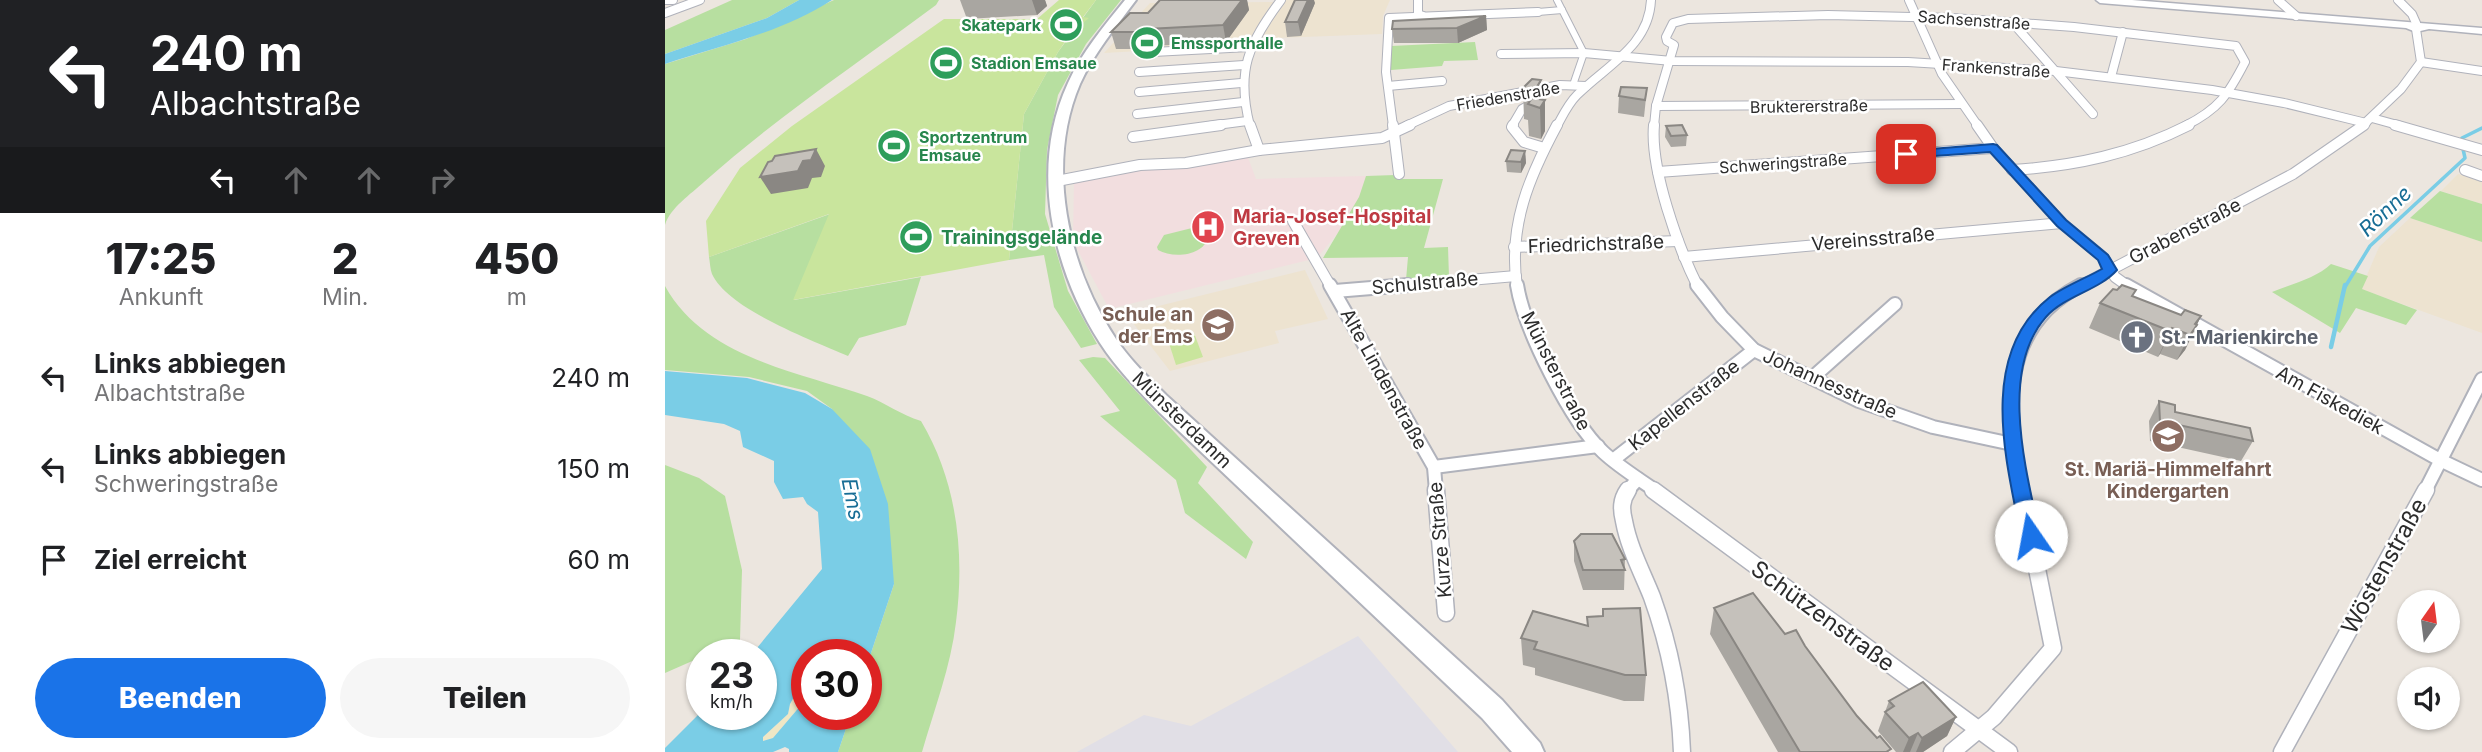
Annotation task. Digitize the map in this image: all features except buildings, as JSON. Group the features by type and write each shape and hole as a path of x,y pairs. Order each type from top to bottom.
{"main road":[{"name":"Münsterdamm","path":"1131,0 1090,53 1068,99 1059,148 1057,181 1061,226 1076,281 1091,314 1125,365 1216,455 1492,709 1530,752"}],"street":[{"path":"665,0 673,0"},
{"path":"665,13 700,0"},
{"path":"1259,150 1247,121 1241,83 1249,47 1281,0"},
{"path":"1418,0 1418,14 1423,16"},
{"path":"1557,0 1584,53 1573,85"},
{"name":"Münsterstraße","path":"1638,479 1598,446 1576,418 1525,315 1515,276 1514,247 1521,205 1544,148 1573,99 1622,57 1646,27 1651,0"},
{"name":"Am Fiskediek","path":"1909,0 1936,64 1993,148 2062,223 2097,251 2115,278 2139,294 2439,460 2482,480"},
{"path":"2100,0 2482,31"},
{"path":"2278,0 2296,16"},
{"path":"2397,0 2412,14 2421,62 2482,71"},
{"path":"1399,174 1388,86 1386,36 1389,18 1562,10"},
{"name":"Sachsenstraße","path":"1672,61 1674,45 1667,41 1666,37 1673,23 1688,19 1819,14 1915,16 2123,32 2236,46 2245,62 2228,93"},
{"path":"2012,22 2093,114"},
{"path":"2111,77 2123,32"},
{"path":"1153,52 1249,47"},
{"name":"Frankenstraße","path":"1501,54 1584,53 1672,61 1879,62 2056,71 2228,93 2284,103 2369,120 2482,150"},
{"name":"Johannesstraße","path":"1672,61 1656,106 1653,138 1658,172 1684,257 1697,286 1722,317 1755,350 1859,401 1933,427 2012,444"},
{"name":"Grabenstraße","path":"1981,732 2053,648 2012,444 2012,390 2023,343 2038,317 2057,299 2261,192 2321,156 2369,120 2395,96 2421,62"},
{"path":"1139,72 1244,65"},
{"path":"1388,86 1442,81"},
{"path":"1139,92 1241,83"},
{"name":"Friedenstraße","path":"1057,181 1140,165 1186,163 1259,150 1382,138 1395,134 1406,124 1449,106 1528,91 1573,85 1586,86"},
{"path":"1528,91 1536,100 1522,109 1512,128 1524,142 1544,148"},
{"path":"2013,170 2057,168 2093,162 2148,144 2213,111 2228,93"},
{"path":"1137,114 1243,102"},
{"name":"Bruktererstraße","path":"1656,106 1961,104"},
{"path":"1133,137 1247,121"},
{"name":"Schweringstraße","path":"1658,172 1993,148"},
{"path":"2465,170 2482,176"},
{"name":"Alte Lindenstraße","path":"1293,221 1434,467 1598,446"},
{"name":"Vereinsstraße","path":"1684,257 2062,223"},
{"name":"Friedrichstraße","path":"1514,247 1678,241"},
{"name":"Schulstraße","path":"1335,291 1515,276"},
{"path":"1812,378 1895,304"},
{"name":"Kapellenstraße","path":"1613,460 1755,350"},
{"name":"Wöstenstraße","path":"2282,752 2482,379"},
{"name":"Kurze Straße","path":"1434,467 1446,613"},
{"path":"1638,479 1623,497 1622,509 1625,527 1653,602 1669,662 1682,752"},
{"name":"Schützenstraße","path":"1638,479 2009,752"},
{"path":"1952,752 1981,732"}],"shaded area":[{"path":"1390,0 1383,16 1382,34 1249,39 1245,45 1104,53 1150,3"},
{"name":"Maria-Josef-Hospital Greven","path":"1246,152 1256,179 1366,176 1355,212 1317,258 1109,309 1073,241 1074,180"},
{"path":"2458,174 2482,181 2482,204 2441,191"},
{"path":"2410,218 2482,242 2482,333 2361,289 2379,247"},
{"name":"Schule an der Ems","path":"1305,270 1328,319 1275,331 1279,343 1170,371 1126,314"},
{"path":"1358,636 1458,752 1077,752 1144,715 1191,726"}],"green space":[{"path":"732,0 799,0 767,18 665,54 665,30"},
{"path":"834,0 939,0 936,5 732,158 681,202 665,225 665,64 746,39"},
{"name":"Sportzentrum Emsaue","path":"1059,0 1096,0 1083,17 1089,18 1071,33 1058,52 1024,114 1009,260 793,300 829,214 709,257 706,221 740,168 792,126 944,19 1037,19"},
{"path":"1096,0 1121,0 1086,44 1058,95 1047,150 1045,214 1068,291 1097,344 1081,348 1054,307 1044,255 1009,260 1024,114 1058,52"},
{"path":"1475,42 1478,60 1444,61 1442,66 1391,70 1391,46"},
{"path":"1395,175 1399,179 1443,179 1424,248 1448,247 1449,277 1406,280 1408,257 1323,258 1359,197 1366,176"},
{"path":"2440,191 2482,204 2482,242 2410,218"},
{"path":"830,214 794,300 921,277 906,325 859,338 848,356 773,323 735,300 712,274 709,257"},
{"path":"1192,228 1208,236 1206,243 1195,252 1180,255 1158,250 1164,235"},
{"path":"2331,264 2368,276 2362,289 2417,310 2406,325 2356,308 2340,333 2272,292 2311,277"},
{"path":"665,286 682,310 703,330 728,346 754,359 867,396 921,421 943,468 950,493 959,570 959,596 950,655 922,752 838,752 846,730 882,730 882,639 876,639 894,584 832,409 807,391 749,377 665,370"},
{"path":"1194,333 1203,357 1176,365 1168,340"},
{"path":"1105,358 1207,467 1198,483 1253,542 1246,559 1185,513 1176,480 1100,416 1120,411 1079,360"},
{"path":"665,465 699,478 725,496 742,570 740,639 686,639 686,664 665,673"}],"sand":[{"path":"790,704 791,717 773,738 763,741 763,737 771,730 777,730 777,724 788,714"}],"water":[{"path":"799,0 832,0 772,30 665,64 665,54 767,18"},
{"name":"Ems","path":"665,371 747,378 805,393 832,409 870,449 888,504 894,584 876,639 791,639 791,702 788,714 777,724 777,639 764,639 822,569 818,512 807,504 803,497 783,499 774,482 774,461 743,447 740,431 724,424 665,415"},
{"path":"791,717 791,730 846,730 838,752 789,752 785,747 773,752 665,752 665,748 686,727 686,730 771,730 763,737 763,741 773,738"}],"waterway":[{"name":"Rönne","path":"2463,141 2462,138 2482,128"},
{"name":"Rönne","path":"2345,287 2370,246 2465,158 2463,149"},
{"name":"Rönne","path":"2331,347 2345,285"}],"place":[{"name":"Skatepark","path":"1066,25"},
{"name":"Emssporthalle","path":"1147,43"},
{"name":"Stadion Emsaue","path":"946,63"},
{"name":"Sportzentrum Emsaue","path":"894,146"},
{"name":"Maria-Josef-Hospital Greven","path":"1208,227"},
{"name":"Trainingsgelände","path":"916,237"},
{"name":"Schule an der Ems","path":"1218,325"},
{"name":"St.-Marienkirche","path":"2137,337"},
{"name":"St. Mariä-Himmelfahrt Kindergarten","path":"2168,436"}],"route":[{"path":"1906,154 1993,148 2062,223 2103,257 2110,270 2057,299 2038,317 2023,343 2012,390 2012,444 2031,536"}]}
